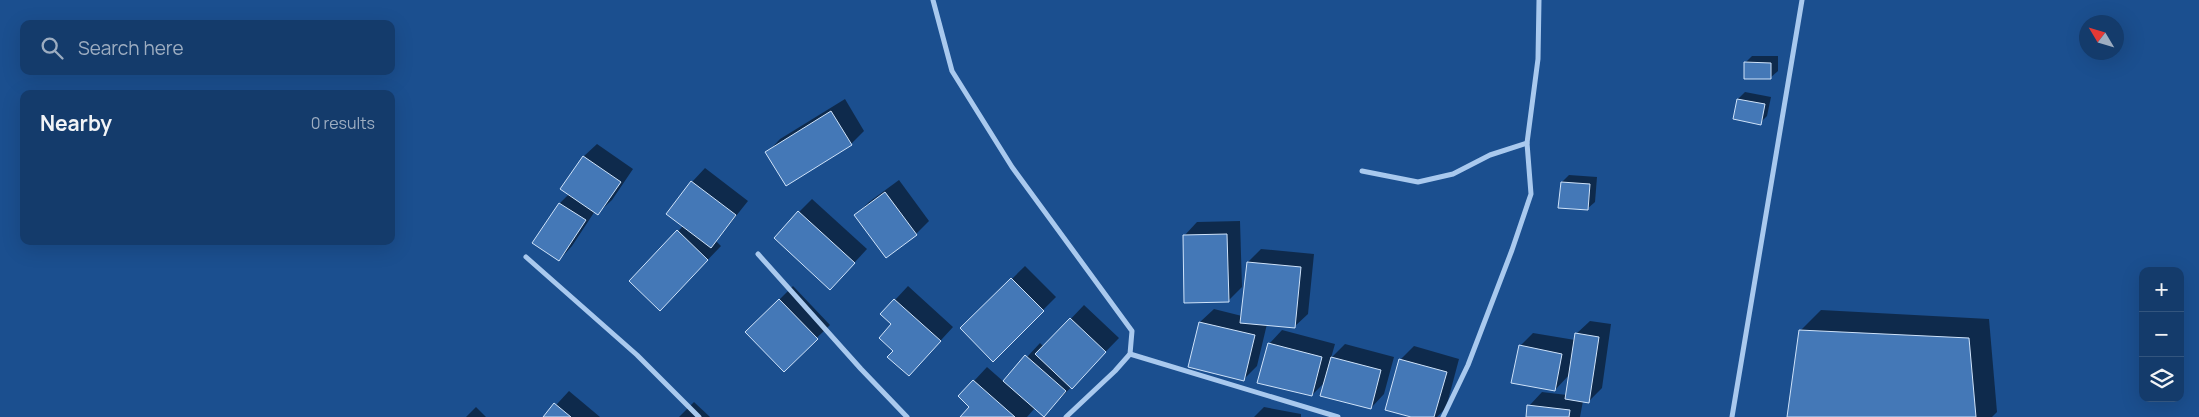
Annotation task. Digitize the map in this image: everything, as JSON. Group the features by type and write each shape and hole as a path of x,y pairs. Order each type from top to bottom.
{"street":[{"path":"933,0 952,70 1012,167 1132,331 1130,354 1115,372 1066,417"},
{"path":"1443,417 1468,365 1512,250 1531,194 1527,143 1538,59 1539,0"},
{"path":"1732,417 1802,0"},
{"path":"1362,171 1418,182 1454,174 1490,155 1527,143"},
{"path":"758,254 861,370 907,417"},
{"path":"526,258 637,355 699,417"},
{"path":"1130,354 1338,417"}],"building":[{"path":"1744,62 1771,63 1771,79 1744,79"},
{"path":"1737,99 1765,104 1761,125 1733,119"},
{"path":"831,111 852,145 786,186 765,152"},
{"path":"583,156 621,182 598,215 560,189"},
{"path":"691,181 736,215 711,248 666,214"},
{"path":"1561,182 1590,184 1588,210 1558,208"},
{"path":"885,192 917,235 886,258 854,215"},
{"path":"559,203 586,220 559,261 532,243"},
{"path":"798,211 855,263 830,290 774,238"},
{"path":"677,230 708,260 660,311 629,281"},
{"path":"1227,234 1229,302 1184,303 1183,235"},
{"path":"1247,262 1301,267 1295,328 1240,323"},
{"path":"1011,278 1044,311 993,362 960,328"},
{"path":"779,299 818,339 784,372 745,332"},
{"path":"894,299 941,341 909,376 887,357 893,351 879,338 891,324 880,314"},
{"path":"1070,318 1106,352 1072,389 1035,354"},
{"path":"1199,322 1255,335 1244,381 1188,367"},
{"path":"1799,330 1969,338 1976,417 1787,417"},
{"path":"1575,333 1599,337 1589,403 1565,399"},
{"path":"1268,343 1322,357 1312,396 1257,383"},
{"path":"1519,345 1562,354 1555,391 1511,383"},
{"path":"1025,355 1066,391 1044,417 1003,381"},
{"path":"1331,357 1381,370 1371,409 1320,396"},
{"path":"1399,359 1447,372 1434,417 1411,417 1385,410"},
{"path":"973,380 1015,417 960,417 969,407 958,396"},
{"path":"554,403 571,417 543,417"},
{"path":"1527,405 1570,410 1569,417 1526,417"}]}
